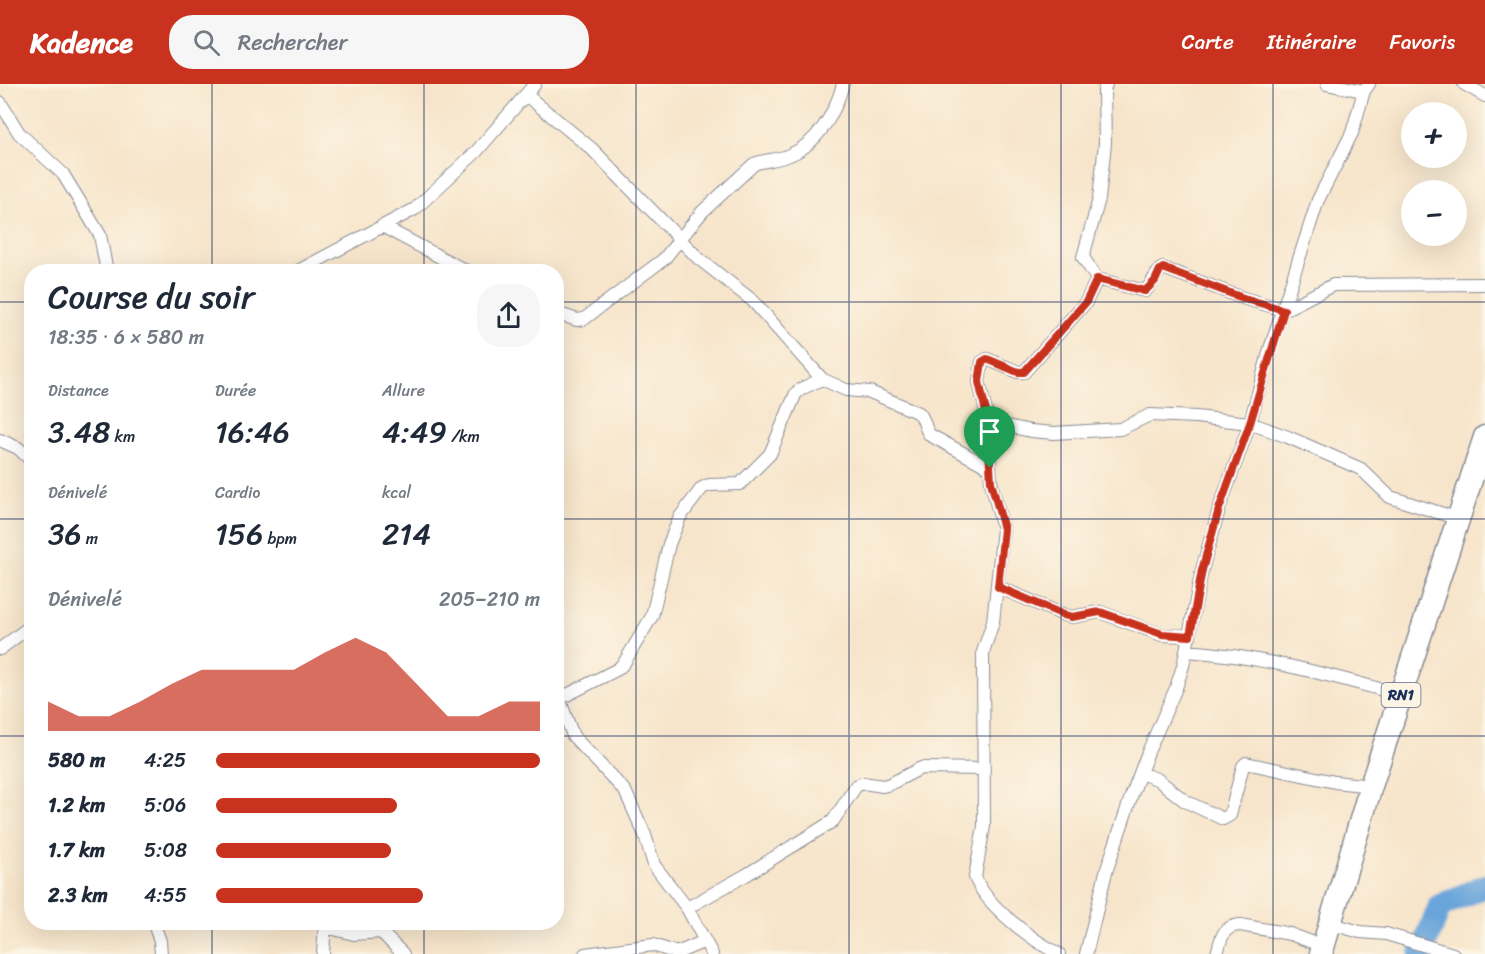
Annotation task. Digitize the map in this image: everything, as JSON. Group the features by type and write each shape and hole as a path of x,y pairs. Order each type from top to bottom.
{"highway":[{"name":"RN1","path":"1322,950 1371,786 1485,437"}],"street":[{"path":"311,264 415,209 462,166 535,84"},
{"path":"564,316 577,320 584,319 664,259 702,212 754,164 763,160 783,158 813,140 828,121 838,102 843,84"},
{"path":"1106,84 1104,91 1105,143 1099,199 1083,257 1097,279 1145,291 1163,268 1243,298 1284,310 1332,285 1485,284"},
{"path":"1086,954 1106,872 1140,773 1176,688 1187,651 1202,570 1219,509 1250,423 1318,200 1352,133 1367,88 1327,84"},
{"path":"1464,84 1485,96"},
{"path":"526,95 591,149 681,238 698,258 753,301 822,379 846,390 870,392 919,414 930,435 990,468"},
{"path":"0,102 19,134 63,174 99,235 105,264"},
{"path":"382,226 453,264"},
{"path":"1059,954 993,906 976,881 984,826 983,652 993,622 1004,529 993,494 988,422 979,382 982,362 987,359 1018,372 1024,372 1086,302 1097,279"},
{"path":"564,692 618,669 624,663 652,616 669,544 680,517 702,488 709,485 740,484 746,479 770,454 796,393 822,379"},
{"path":"988,422 1031,431 1054,433 1120,429 1150,415 1250,423 1360,469 1390,497 1459,519"},
{"path":"0,440 18,448 24,454"},
{"path":"998,587 1064,615 1072,617 1100,612 1162,634 1190,636"},
{"path":"0,649 24,631"},
{"path":"1187,651 1228,654 1274,662 1401,695"},
{"path":"564,711 573,736 619,783 630,798 645,835 654,866 687,908 712,954"},
{"path":"1140,773 1157,779 1185,801 1223,819 1230,815 1243,766 1246,763 1335,782 1371,786"},
{"path":"687,908 834,821 856,786 863,783 883,786 921,768 984,769"},
{"path":"1329,923 1360,932 1386,934 1453,954"},
{"path":"1217,954 1223,932 1233,925 1290,934 1322,950"},
{"path":"156,930 161,954"},
{"path":"322,954 325,930"},
{"path":"342,930 354,934 381,932 403,954"},
{"path":"585,954 653,945 676,953 705,941"}],"waterway":[{"path":"1421,954 1440,906 1485,886"}],"route":[{"path":"1163,268 1243,298 1284,310 1270,349 1250,423 1219,509 1202,570 1190,636 1162,634 1100,612 1072,617 1064,615 998,587 1004,529 993,494 990,468 987,416 979,382 982,362 987,359 1018,372 1024,372 1086,302 1097,279 1145,291 1163,268"}]}
